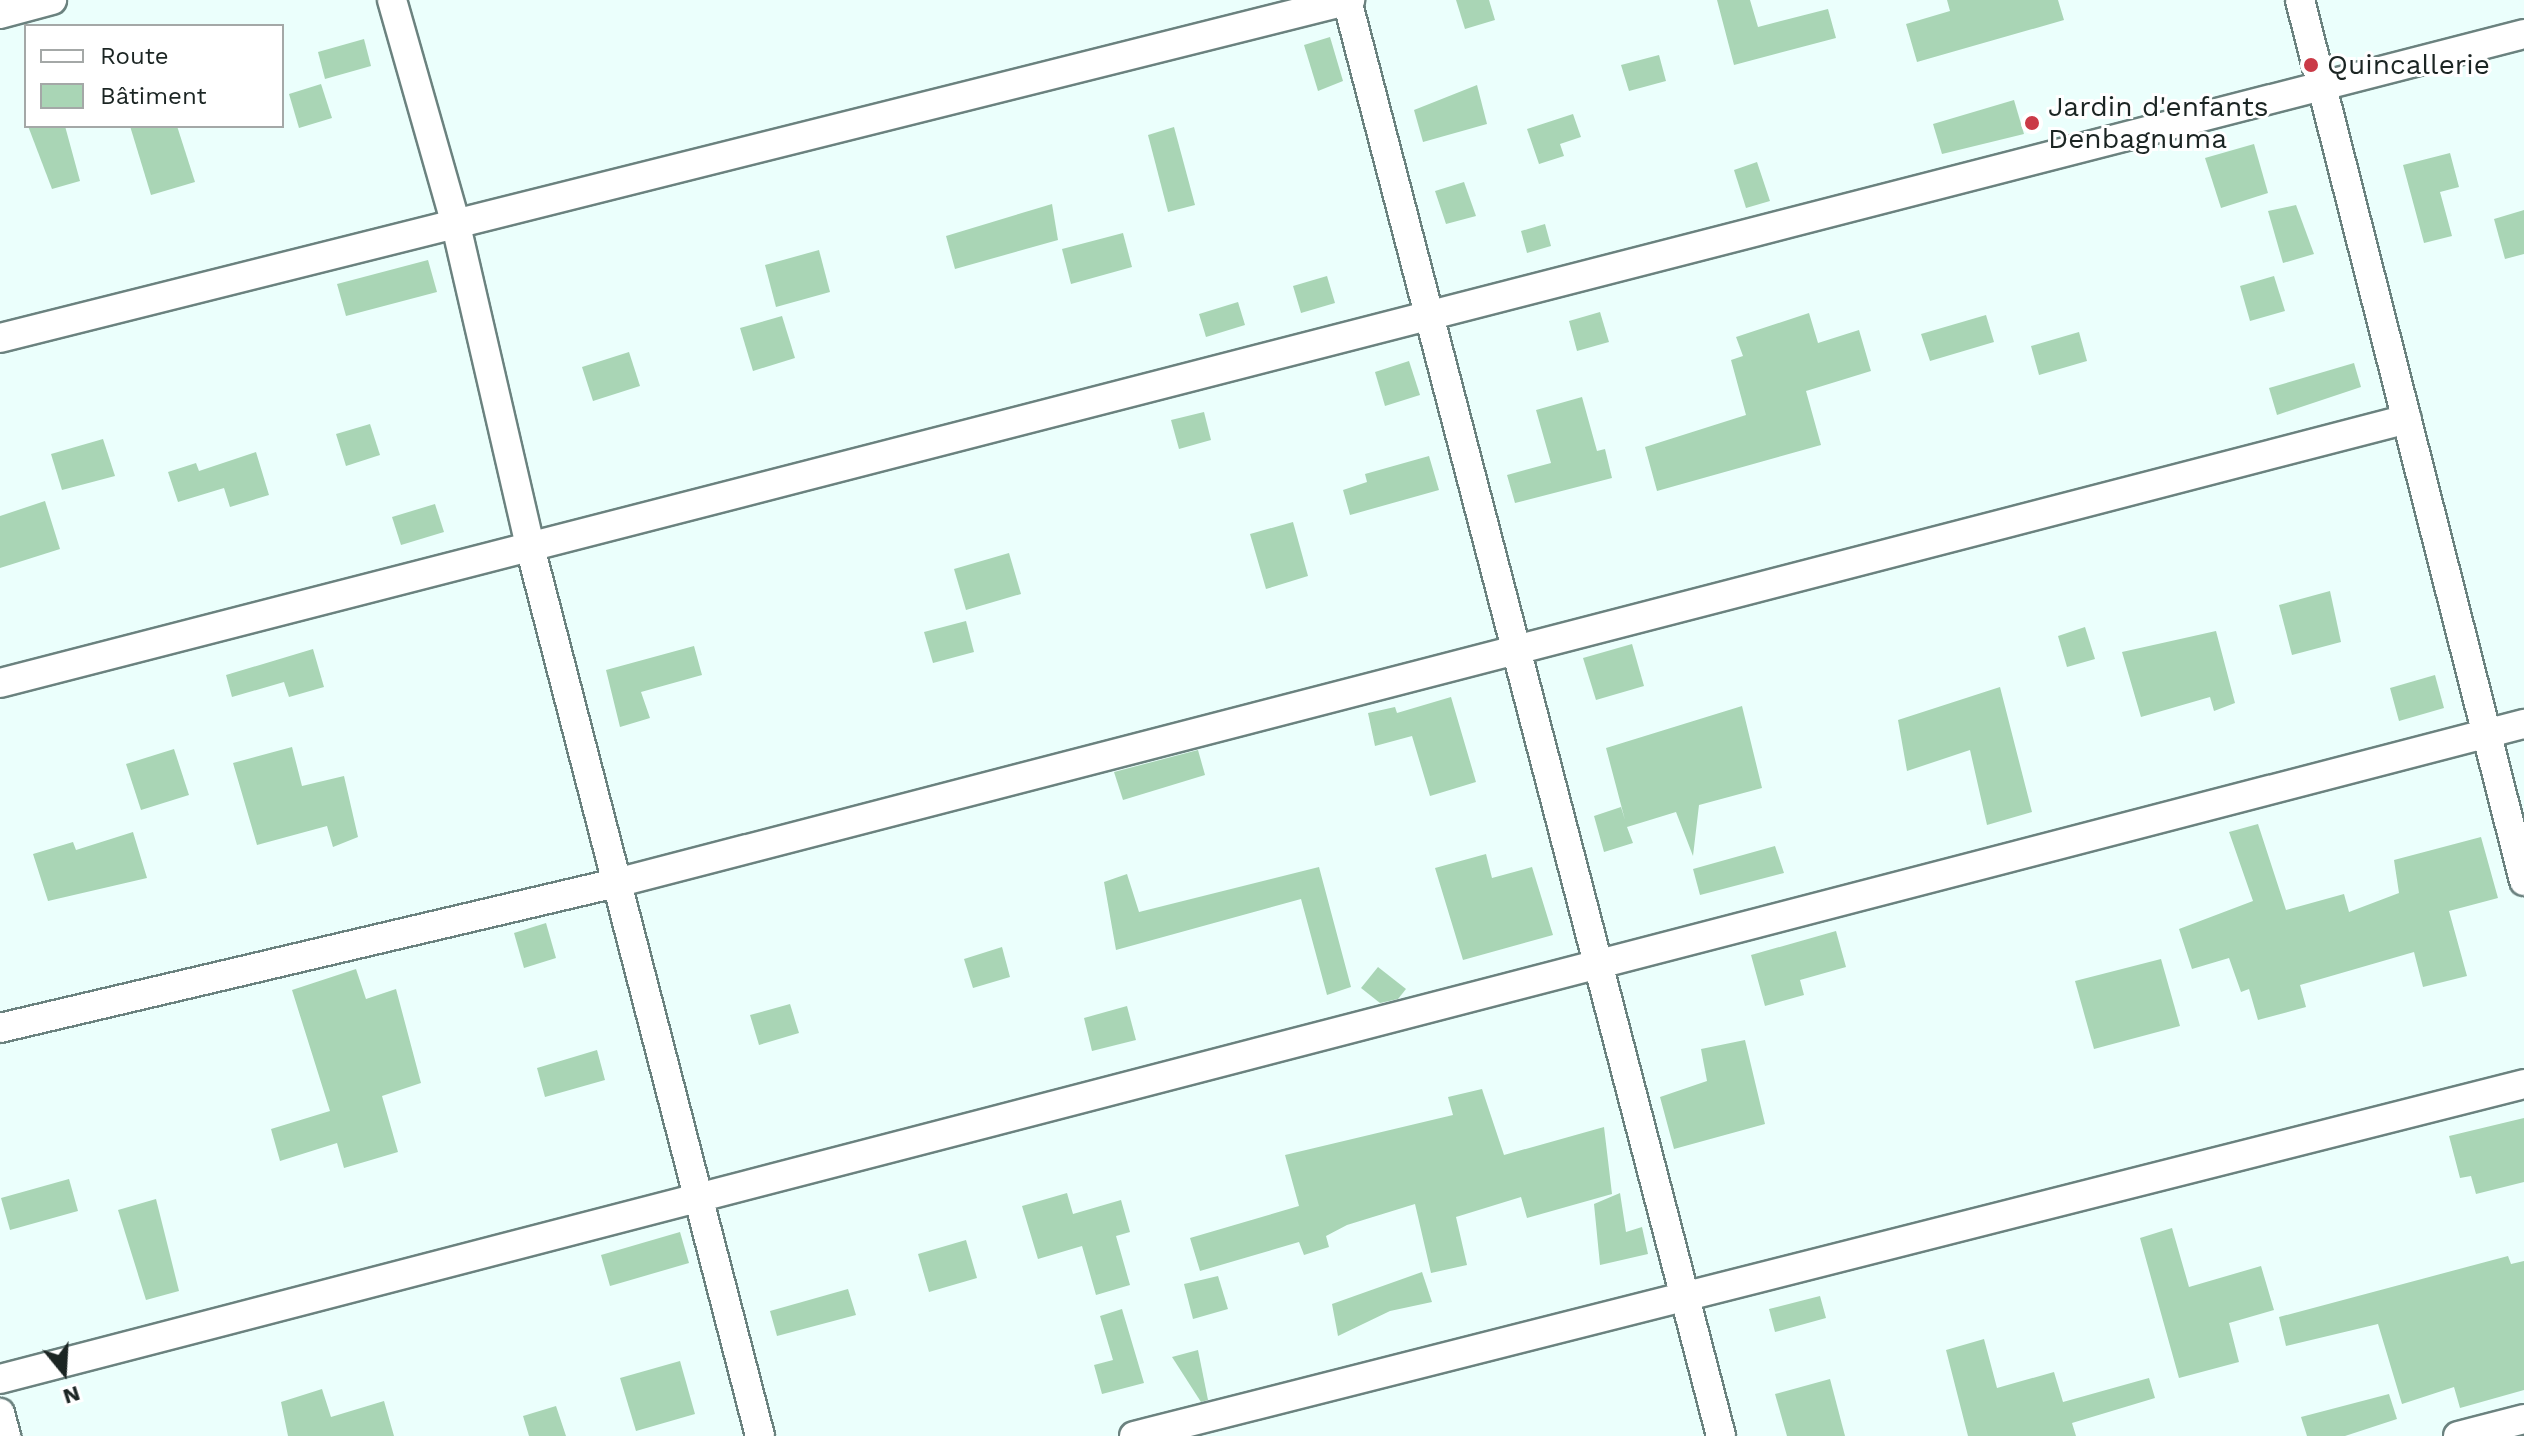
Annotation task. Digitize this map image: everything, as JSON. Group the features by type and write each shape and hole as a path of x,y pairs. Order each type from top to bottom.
{"street":[{"path":"0,14 52,0"},
{"path":"392,0 455,221 531,551 760,1436"},
{"path":"0,338 455,221 1348,0 1433,317 1721,1436"},
{"path":"2300,0 2524,881"},
{"path":"0,683 531,551 2524,34"},
{"path":"0,1028 616,883 1518,645 2407,419"},
{"path":"0,1379 2524,724"},
{"path":"1134,1436 2524,1084"},
{"path":"0,1413 6,1436"},
{"path":"2458,1436 2524,1419"}],"building":[{"path":"1456,0 1489,0 1495,20 1465,29"},
{"path":"1717,0 1750,0 1758,27 1828,9 1836,38 1734,65"},
{"path":"1947,0 2058,0 2064,20 1917,62 1906,24 1950,11"},
{"path":"1330,37 1343,81 1318,91 1304,45"},
{"path":"364,39 371,66 325,79 318,52"},
{"path":"1659,55 1666,81 1629,91 1621,65"},
{"path":"321,84 332,118 299,128 289,94"},
{"path":"1477,85 1487,124 1423,142 1414,110"},
{"path":"2014,100 2024,134 1942,154 1933,124"},
{"path":"1573,114 1581,137 1560,144 1564,156 1539,164 1527,129"},
{"path":"1174,127 1195,205 1168,212 1148,135"},
{"path":"29,128 66,128 80,181 52,189"},
{"path":"131,128 178,128 195,182 151,195"},
{"path":"2254,144 2268,193 2221,208 2205,158"},
{"path":"2450,153 2459,187 2440,192 2452,236 2424,243 2403,165"},
{"path":"1757,162 1770,201 1746,208 1734,170"},
{"path":"1464,182 1476,216 1446,224 1435,191"},
{"path":"1052,204 1058,240 955,269 946,236"},
{"path":"2296,205 2314,254 2283,263 2268,211"},
{"path":"2524,210 2524,254 2505,259 2494,219"},
{"path":"1545,224 1551,246 1527,253 1521,231"},
{"path":"1123,233 1132,267 1071,284 1062,249"},
{"path":"819,250 830,292 776,307 765,265"},
{"path":"428,260 437,292 346,316 337,284"},
{"path":"1327,276 1335,303 1301,313 1293,286"},
{"path":"2274,276 2285,311 2250,321 2240,286"},
{"path":"1238,302 1245,325 1206,337 1199,314"},
{"path":"1600,312 1609,342 1577,351 1569,321"},
{"path":"1809,313 1818,343 1859,330 1871,371 1806,391 1821,445 1657,491 1645,447 1746,415 1731,360 1743,356 1736,337"},
{"path":"1986,315 1994,342 1930,361 1921,334"},
{"path":"782,316 795,358 753,371 740,328"},
{"path":"2079,332 2087,361 2039,375 2031,346"},
{"path":"629,352 640,386 593,401 582,367"},
{"path":"1409,361 1420,395 1385,406 1375,372"},
{"path":"2354,363 2361,387 2277,415 2269,388"},
{"path":"1582,397 1597,451 1605,449 1612,478 1515,503 1507,475 1551,463 1536,410"},
{"path":"1204,412 1211,440 1179,449 1171,420"},
{"path":"370,424 380,455 346,466 336,434"},
{"path":"103,439 115,476 62,490 51,454"},
{"path":"256,452 269,495 230,507 224,488 178,502 168,472 196,463 199,471"},
{"path":"1429,456 1439,490 1350,515 1343,490 1367,482 1365,474"},
{"path":"45,501 60,549 0,568 0,516"},
{"path":"435,504 444,532 401,545 392,517"},
{"path":"1293,522 1308,576 1266,589 1250,534"},
{"path":"1009,553 1021,594 966,610 954,569"},
{"path":"2330,591 2341,642 2292,655 2279,605"},
{"path":"966,621 974,652 933,663 924,632"},
{"path":"2085,627 2095,659 2067,667 2058,636"},
{"path":"2216,631 2235,703 2214,711 2210,697 2141,717 2122,652"},
{"path":"1632,644 1644,686 1596,700 1583,658"},
{"path":"694,646 702,675 641,692 650,718 620,727 606,670"},
{"path":"313,649 324,687 289,697 284,682 232,697 226,675"},
{"path":"2435,675 2444,708 2399,721 2390,688"},
{"path":"2000,687 2032,812 1987,825 1970,750 1907,771 1898,720"},
{"path":"1451,697 1476,782 1430,796 1412,736 1375,746 1368,713 1395,707 1397,713"},
{"path":"1742,706 1762,788 1699,805 1693,856 1676,812 1627,827 1633,843 1604,852 1594,816 1621,807 1625,820 1606,748"},
{"path":"292,747 302,786 344,776 358,837 333,847 327,826 257,845 233,763"},
{"path":"174,749 189,795 141,810 126,764"},
{"path":"1198,750 1205,775 1123,800 1114,772"},
{"path":"2258,824 2286,910 2344,894 2349,912 2399,893 2394,860 2481,837 2498,898 2449,911 2467,976 2423,987 2414,952 2300,985 2306,1007 2258,1020 2249,989 2241,992 2229,958 2192,969 2179,929 2253,901 2229,832"},
{"path":"133,832 147,878 48,901 33,854 73,842 76,850"},
{"path":"1775,846 1784,873 1700,895 1693,869"},
{"path":"1486,854 1492,878 1532,867 1553,935 1463,960 1435,868"},
{"path":"1319,867 1351,987 1327,995 1301,899 1116,950 1104,882 1127,874 1139,912"},
{"path":"546,923 556,958 524,968 514,933"},
{"path":"1836,931 1846,967 1800,980 1804,995 1765,1006 1751,955"},
{"path":"1002,947 1010,977 973,988 964,959"},
{"path":"2161,959 2180,1026 2094,1049 2075,981"},
{"path":"1378,967 1406,989 1398,999 1380,1003 1361,988"},
{"path":"356,969 366,999 396,989 421,1083 382,1096 398,1152 344,1168 337,1143 280,1161 271,1129 330,1111 292,990"},
{"path":"790,1004 799,1033 759,1045 750,1015"},
{"path":"1127,1006 1136,1040 1092,1051 1084,1018"},
{"path":"1745,1040 1765,1124 1674,1149 1660,1097 1707,1081 1701,1049"},
{"path":"597,1050 605,1080 545,1097 537,1068"},
{"path":"1482,1089 1504,1155 1604,1127 1612,1194 1527,1218 1521,1197 1456,1217 1467,1265 1431,1273 1415,1204 1347,1225 1326,1236 1329,1247 1304,1255 1299,1242 1200,1271 1190,1238 1299,1206 1285,1155 1453,1115 1448,1097"},
{"path":"2524,1118 2524,1182 2476,1194 2471,1176 2460,1178 2449,1136"},
{"path":"69,1179 78,1211 10,1230 1,1198"},
{"path":"1067,1193 1073,1214 1121,1200 1130,1232 1116,1236 1130,1285 1096,1295 1082,1246 1038,1259 1022,1206"},
{"path":"1620,1193 1626,1232 1642,1227 1648,1254 1600,1265 1594,1204"},
{"path":"156,1199 179,1291 146,1300 118,1210"},
{"path":"2172,1228 2189,1287 2261,1266 2274,1310 2229,1323 2239,1362 2179,1378 2140,1238"},
{"path":"680,1232 689,1263 610,1286 601,1255"},
{"path":"966,1240 977,1278 929,1292 918,1254"},
{"path":"2508,1256 2511,1264 2524,1261 2524,1390 2460,1408 2454,1387 2402,1404 2378,1324 2286,1346 2279,1317"},
{"path":"1422,1272 1432,1302 1390,1311 1338,1336 1332,1304"},
{"path":"1218,1276 1228,1309 1193,1319 1184,1284"},
{"path":"848,1289 856,1315 777,1336 770,1311"},
{"path":"1820,1296 1826,1318 1775,1332 1769,1309"},
{"path":"1122,1309 1144,1383 1102,1394 1094,1365 1113,1360 1100,1316"},
{"path":"1984,1339 1997,1388 2054,1372 2063,1402 2149,1378 2155,1398 2072,1423 2076,1436 1968,1436 1946,1350"},
{"path":"1198,1350 1208,1400 1201,1402 1172,1357"},
{"path":"680,1361 695,1414 636,1431 620,1378"},
{"path":"1830,1379 1845,1436 1787,1436 1775,1394"},
{"path":"322,1389 331,1417 384,1401 394,1436 288,1436 281,1402"},
{"path":"2389,1394 2397,1419 2345,1436 2307,1436 2301,1417"},
{"path":"556,1406 566,1436 529,1436 523,1416"}],"place":[{"name":"Quincallerie","path":"2311,65"},
{"name":"Jardin d'enfants Denbagnuma","path":"2032,123"}]}
